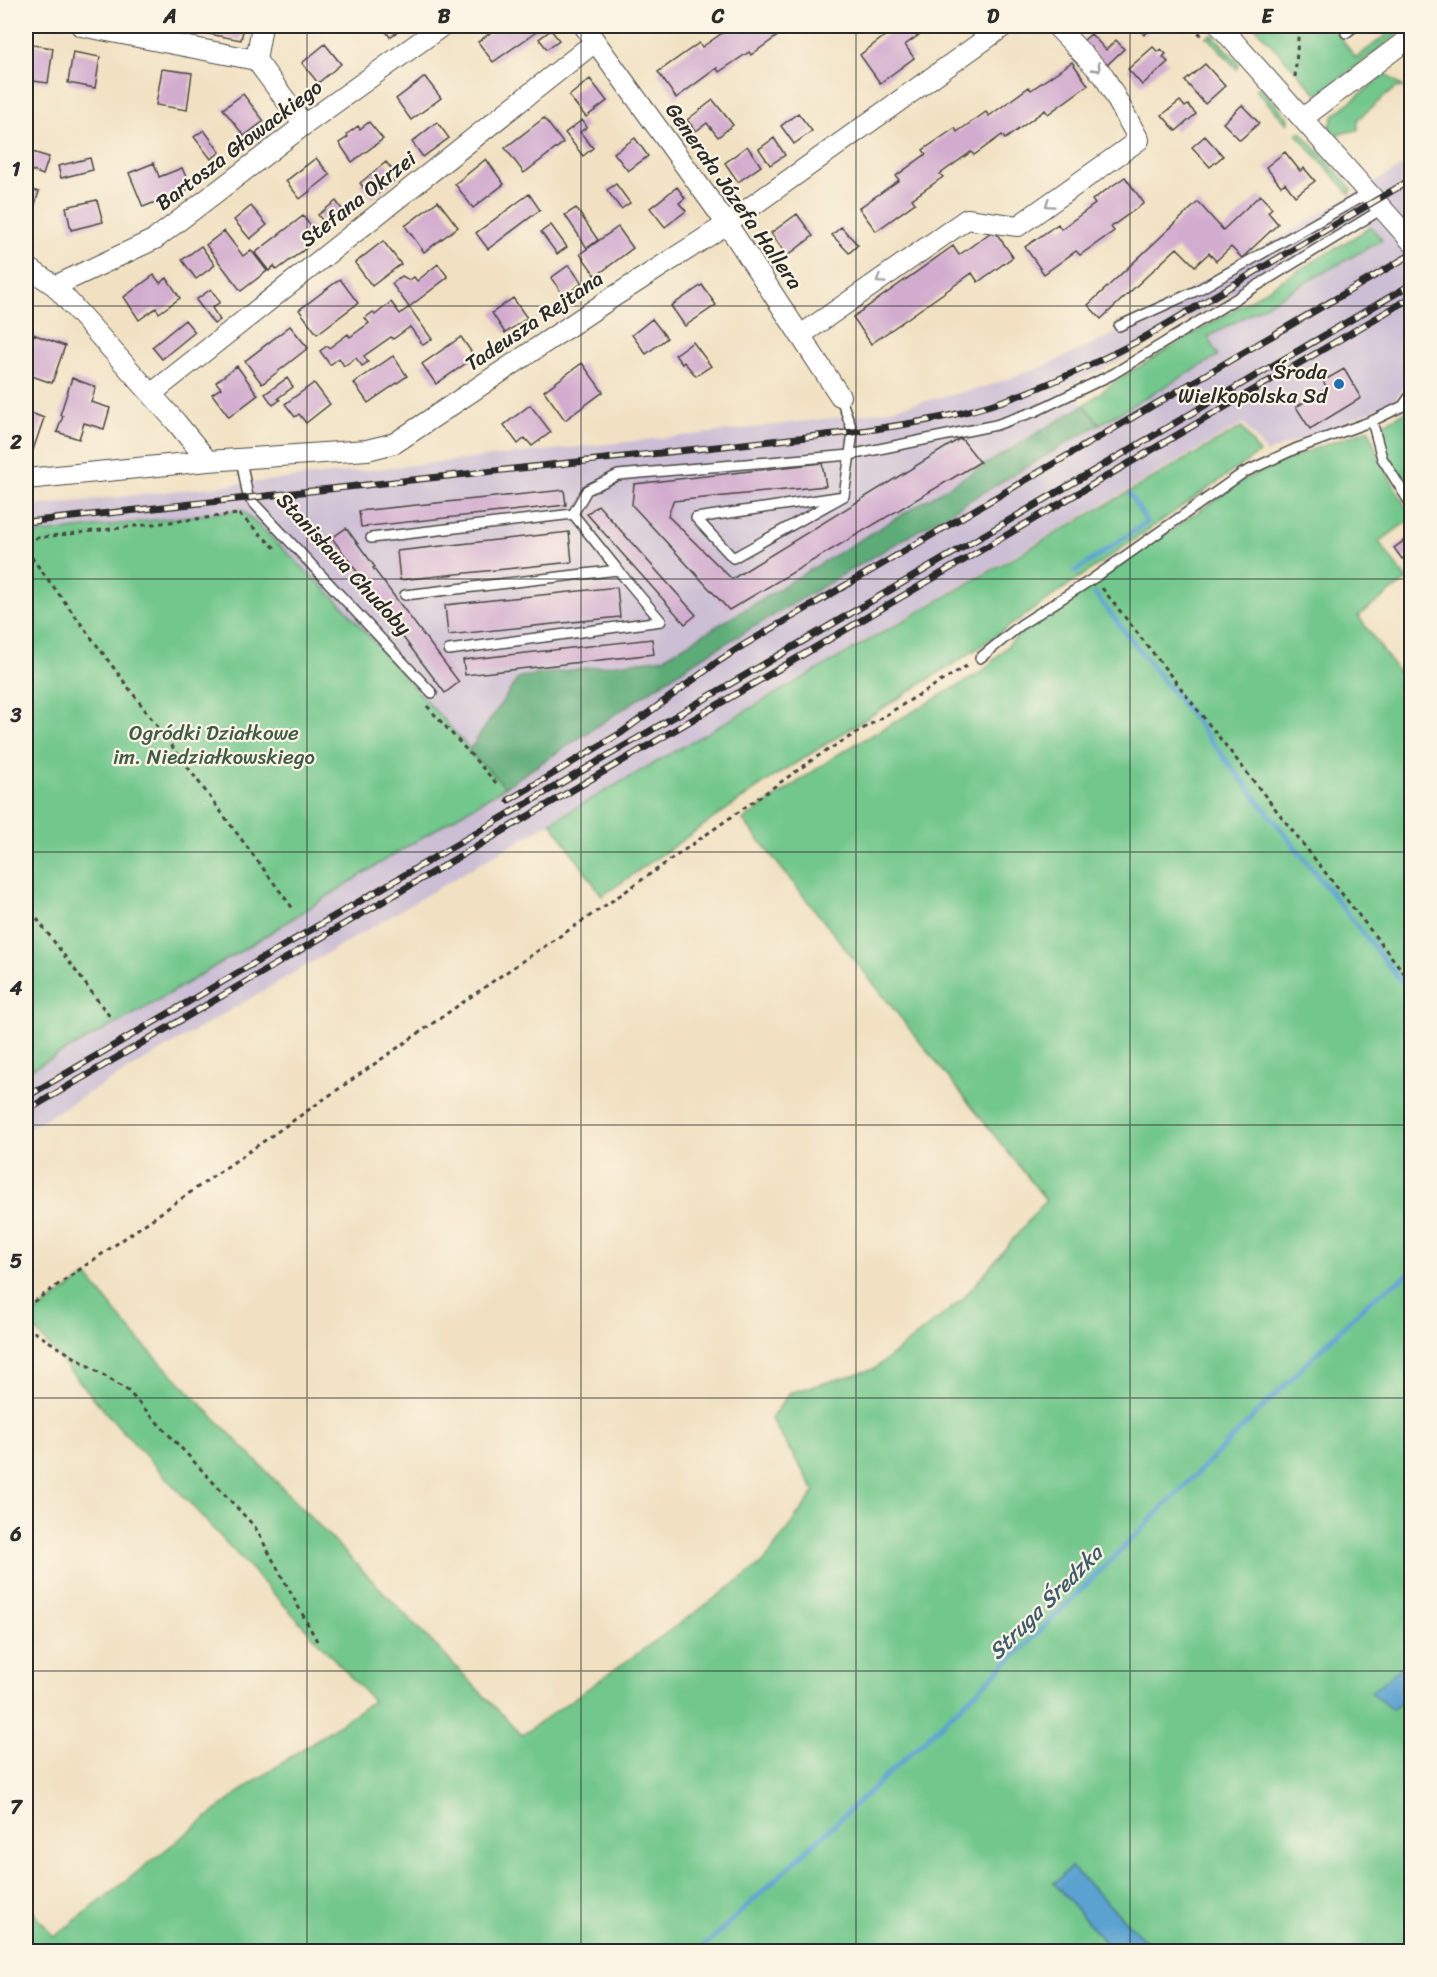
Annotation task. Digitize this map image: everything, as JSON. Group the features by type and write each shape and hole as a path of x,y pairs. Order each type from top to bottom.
{"street":[{"path":"81,26 256,60 304,125"},
{"path":"256,60 262,26"},
{"name":"Bartosza Głowackiego","path":"55,286 154,239 304,125 442,26"},
{"name":"Tadeusza Rejtana","path":"26,479 208,461 367,450 395,443 607,301 727,224 1004,26"},
{"path":"801,335 967,219 1018,226 1139,140 1104,76 1056,26"},
{"path":"1220,26 1412,242"},
{"name":"Generała Józefa Hallera","path":"590,34 727,224 840,396"},
{"name":"Stefana Okrzei","path":"151,394 590,34"},
{"path":"1303,118 1412,36"},
{"path":"26,266 55,286 208,461"}],"lane":[{"path":"1346,33 1355,26"},
{"path":"1119,326 1198,290 1368,194"},
{"path":"573,514 587,490 618,475 850,455 996,425 1036,411 1113,374 1382,209"},
{"path":"980,658 1022,624 1094,578 1243,473 1295,449 1372,421 1403,406 1412,393"},
{"path":"840,396 853,432 844,496"},
{"path":"1372,421 1382,458 1412,506"},
{"name":"Stanisława Chudoby","path":"241,459 248,497 432,693"},
{"path":"844,496 733,558 696,518 799,503 844,496"},
{"path":"371,538 573,514"},
{"path":"449,650 661,621 573,514"},
{"path":"405,595 618,570"}],"path":[{"path":"1295,77 1299,26"},
{"path":"26,538 239,514 248,497"},
{"path":"26,550 294,910"},
{"path":"1094,578 1412,983"},
{"path":"26,1307 815,758 980,658"},
{"path":"26,903 110,1017"},
{"path":"26,1327 127,1390 255,1527 317,1641"}],"shaded area":[{"path":"1411,161 1411,375 1394,402 1266,453 1244,423 551,822 26,1130 26,1072 138,1012 246,948 505,787 694,662 1217,356 1208,337 1381,240 1362,217 1122,359 1067,387 1084,405 485,766 341,604 242,510 26,535 26,507 736,430 878,412 985,387 1044,366 1112,335"}],"green space":[{"path":"1254,26 1331,26 1356,58 1398,26 1409,26 1318,95"},
{"path":"1213,35 1239,64 1237,69 1208,37"},
{"path":"1386,74 1403,87 1395,88 1358,119 1358,130 1329,136 1325,130 1331,124 1334,115"},
{"path":"1261,87 1288,118 1287,124 1255,89"},
{"path":"1301,132 1352,189 1350,194 1296,134"},
{"path":"1371,227 1382,240 1208,337 1218,356 1100,424 1084,405 1120,378"},
{"path":"1411,404 1411,497 1386,456 1378,427 1407,411"},
{"path":"1084,405 1100,424 694,662 505,787 468,752 519,677 664,658"},
{"path":"1242,427 1259,453 975,650 772,778 602,896 551,822"},
{"path":"1369,429 1379,458 1412,518 1379,542 1407,580 1358,616 1406,683 1412,680 1412,1659 1372,1692 1392,1709 1411,1694 1411,1951 1156,1951 1071,1867 1054,1883 1112,1951 26,1952 26,1903 54,1937 245,1788 373,1701 109,1416 26,1319 87,1276 136,1337 522,1735 764,1562 815,1491 771,1419 789,1393 874,1369 962,1300 1046,1200 743,820 837,755 982,672 1026,627 1247,478 1303,453"},
{"name":"Ogródki Działkowe im. Niedziałkowskiego","path":"242,510 341,604 505,787 246,948 138,1012 26,1072 26,535"}],"water":[{"path":"1411,1659 1411,1694 1392,1710 1371,1692"},
{"path":"1071,1867 1156,1951 1112,1951 1054,1883"}],"building":[{"path":"193,26 244,26 241,40 192,31"},
{"path":"382,26 405,26 390,37"},
{"path":"500,26 545,26 493,62 478,42"},
{"path":"739,26 786,26 781,29 783,32 751,55 749,52 719,72 717,68 676,98 658,72 699,43 702,47 731,27 733,30"},
{"path":"885,26 930,27 905,45 914,58 880,83 860,55 890,32"},
{"path":"1136,26 1155,26 1144,35"},
{"path":"551,30 559,40 547,49 539,39"},
{"path":"1091,34 1106,50 1116,40 1124,49 1106,66 1083,41"},
{"path":"26,44 53,48 48,83 26,80"},
{"path":"325,44 341,64 318,83 302,63"},
{"path":"1153,47 1158,52 1161,49 1166,54 1163,57 1168,62 1142,85 1128,69"},
{"path":"73,52 100,57 95,88 68,83"},
{"path":"1072,62 1088,85 1048,114 1045,110 1005,139 1002,135 974,155 971,152 940,174 943,177 912,199 915,203 876,231 859,208 899,180 896,176 926,154 923,150 955,128 957,132 986,112 989,116 1029,87 1031,90"},
{"path":"1205,64 1225,86 1205,104 1185,81"},
{"path":"162,69 192,73 187,110 156,105"},
{"path":"425,77 441,98 411,120 396,99"},
{"path":"590,79 607,101 586,117 569,96"},
{"path":"243,94 264,121 244,136 223,109"},
{"path":"713,100 733,125 718,137 707,123 696,131 687,120"},
{"path":"1180,101 1185,107 1188,105 1196,114 1176,131 1162,115"},
{"path":"1242,105 1259,123 1240,140 1223,123"},
{"path":"798,113 812,131 794,144 781,126"},
{"path":"544,118 563,143 524,173 505,148"},
{"path":"582,120 587,127 580,132 593,148 583,156 565,133"},
{"path":"369,122 383,139 352,162 339,143 358,126 360,129"},
{"path":"437,122 449,138 423,157 412,142"},
{"path":"204,130 220,152 211,159 194,137"},
{"path":"1205,136 1223,156 1210,167 1192,147"},
{"path":"635,138 648,156 628,171 614,153"},
{"path":"774,138 785,155 770,165 759,149"},
{"path":"747,146 761,166 738,182 725,163"},
{"path":"29,151 49,157 43,175 26,168"},
{"path":"1285,152 1300,171 1304,168 1315,181 1295,196 1285,183 1281,186 1266,167"},
{"path":"90,158 93,170 61,178 58,166"},
{"path":"316,158 330,175 300,199 286,181"},
{"path":"486,159 504,184 473,208 455,184"},
{"path":"386,162 398,177 372,198 360,183"},
{"path":"154,163 159,177 182,168 191,188 143,207 129,173"},
{"path":"1125,177 1144,203 1111,227 1114,231 1080,255 1076,251 1044,274 1025,247 1058,224 1061,229 1095,204 1092,200"},
{"path":"616,184 630,203 621,209 607,190"},
{"path":"677,187 685,198 679,203 686,211 665,227 650,208"},
{"path":"26,188 39,192 26,231"},
{"path":"529,194 540,210 488,249 476,233"},
{"path":"1260,195 1272,208 1268,212 1278,224 1242,258 1231,247 1216,261 1209,253 1195,266 1177,248 1101,319 1088,305 1198,202 1223,230"},
{"path":"97,200 103,222 71,230 66,207"},
{"path":"336,201 344,212 326,225 318,215"},
{"path":"438,201 458,227 424,252 405,226"},
{"path":"251,206 267,225 250,239 234,220"},
{"path":"576,208 598,240 587,248 565,215"},
{"path":"797,214 813,236 787,256 771,233"},
{"path":"303,216 315,232 309,237 313,243 277,270 274,266 269,271 255,253"},
{"path":"551,225 567,247 557,254 541,232"},
{"path":"618,227 633,248 596,276 580,254"},
{"path":"841,227 858,245 849,253 832,235"},
{"path":"994,230 1013,257 978,282 972,273 871,344 853,317 953,246 959,255"},
{"path":"224,231 243,256 251,250 267,271 241,291 206,245"},
{"path":"383,241 401,264 372,286 355,263"},
{"path":"201,246 215,265 196,279 182,260"},
{"path":"438,264 448,277 409,307 392,284 402,276 409,280 414,277 417,281"},
{"path":"569,265 582,283 564,296 551,278"},
{"path":"154,275 160,283 167,278 180,298 159,313 156,308 139,320 124,297"},
{"path":"340,279 358,303 317,334 299,310"},
{"path":"702,285 716,305 685,326 671,306"},
{"path":"211,289 220,302 212,308 220,320 214,324 196,300"},
{"path":"513,298 527,318 505,333 492,313"},
{"path":"391,302 400,314 409,307 432,339 423,345 410,327 364,356 368,362 362,366 356,358 344,366 339,358 330,365 320,351 327,346 329,348 348,334 350,337 369,323 365,318 373,312 375,315"},
{"path":"652,319 667,338 646,354 632,335"},
{"path":"185,320 195,332 162,359 152,347"},
{"path":"290,326 308,348 262,384 245,361"},
{"path":"33,334 65,346 52,383 26,374 26,355"},
{"path":"461,337 475,357 436,384 422,364"},
{"path":"693,342 711,366 696,376 675,355"},
{"path":"393,356 407,376 368,403 354,383"},
{"path":"582,363 603,392 565,420 544,391"},
{"path":"237,366 258,395 229,417 212,394 221,388 216,382"},
{"path":"1344,369 1361,398 1310,429 1296,407 1327,388 1323,381"},
{"path":"72,378 96,387 91,402 110,408 104,429 84,423 79,439 57,432"},
{"path":"287,378 293,387 278,398 280,400 273,405 265,394"},
{"path":"314,383 330,404 306,423 299,414 295,417 285,404"},
{"path":"530,405 551,432 532,446 525,438 518,444 504,425"},
{"path":"26,411 44,418 32,453 26,451"},
{"path":"961,438 980,462 729,610 632,505 634,484 822,463 826,486 673,501 668,516 732,579"},
{"path":"564,490 566,505 361,527 359,511"},
{"path":"598,505 696,615 685,624 587,514"},
{"path":"346,528 375,567 373,568 459,682 445,693 359,579 361,577 332,538"},
{"path":"569,532 572,562 400,580 397,551"},
{"path":"1412,535 1412,553 1402,559 1394,548"},
{"path":"617,587 620,617 448,635 445,605"},
{"path":"652,639 654,654 465,675 463,660"}],"waterway":[{"path":"1076,571 1147,522 1130,495"},
{"path":"1095,594 1412,995"},
{"name":"Struga Średzka","path":"698,1952 1023,1648 1368,1302 1412,1272"}],"railway":[{"path":"26,522 853,432 949,416 1006,400 1040,387 1140,340 1412,179"},
{"path":"509,800 621,733 742,646 1412,254"},
{"path":"26,1097 1412,284"},
{"path":"26,1111 1412,297"}],"place":[{"name":"Środa Wielkopolska Sd","path":"1339,384"}]}
